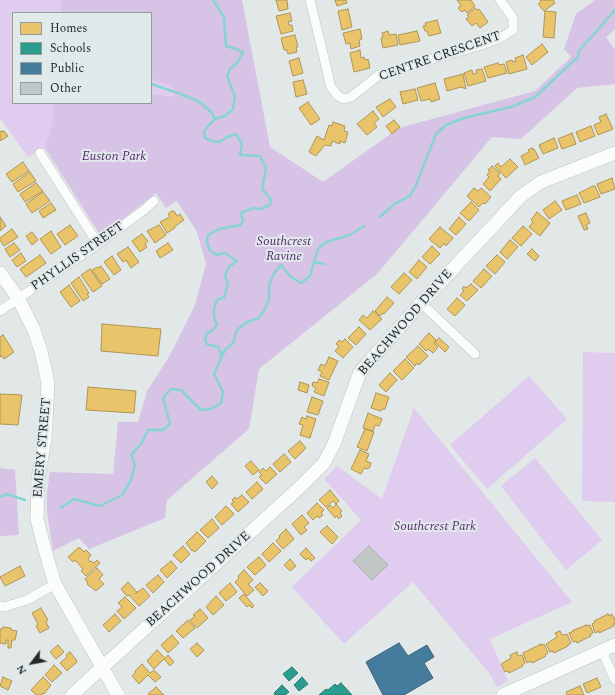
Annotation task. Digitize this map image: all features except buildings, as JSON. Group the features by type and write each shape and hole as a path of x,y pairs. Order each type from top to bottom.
{"street":[{"name":"CENTRE CRESCENT","path":"310,0 331,87 338,96 344,99 351,97 379,75 481,45 500,38 513,30 513,18 500,0"},
{"path":"40,153 98,244"},
{"name":"BEACHWOOD DRIVE","path":"72,695 300,487 324,463 334,444 360,372 421,303 521,196 541,182 615,153"},
{"name":"PHYLLIS STREET","path":"0,311 98,244 154,201"},
{"name":"EMERY STREET","path":"0,273 18,298 34,330 41,351 48,383 45,438 38,479 37,519 45,550 55,584 118,695"},
{"path":"421,303 475,354"},
{"path":"0,606 4,607 27,600 55,584"},
{"path":"503,695 615,645"},
{"path":"602,651 615,680"}],"green space":[{"name":"Euston Park","path":"0,0 138,0 145,12 12,12 12,104 152,104 152,23 228,142 156,193 101,236 45,148 28,157 0,118"},
{"name":"Southcrest Ravine","path":"61,0 242,0 270,147 323,182 399,128 535,91 571,57 564,49 576,14 595,0 615,0 615,29 606,37 615,50 615,84 577,88 521,139 492,137 377,274 259,369 249,429 167,500 165,518 89,549 79,538 53,551 47,511 47,492 50,472 113,474 118,422 138,422 147,391 169,357 195,305 206,264 197,232 177,201 166,208 156,193 101,236 45,148 54,119 54,104 152,104 152,94 175,97 174,88 152,79 152,12 62,12"},
{"path":"583,352 615,353 615,502 582,501"},
{"path":"529,376 567,419 487,489 450,445"},
{"name":"Southcrest Park","path":"414,408 572,602 490,639 508,681 497,687 489,673 413,582 344,644 292,587 361,520 324,479 337,466 382,499"},
{"path":"535,458 602,540 566,570 501,486"},
{"path":"0,468 15,470 19,535 0,536"}],"waterway":[{"path":"213,0 224,17 226,46 243,52 238,62 230,69 227,76 235,97 233,109 225,116 215,119 208,126 204,131 205,138 220,142 227,137 236,134 242,144 240,155 260,156 266,168 262,189 271,199 270,205 260,209 253,208 241,213 243,221 240,225 219,229 208,235 207,243 210,250 216,255 225,253 237,261 229,267 225,275 228,284 226,291 224,297 217,300 214,309 214,317 217,324 212,331 207,333 205,339 207,344 218,347 221,357"},
{"path":"380,217 394,204 410,196 416,185 436,134 446,125 464,118 511,107 535,97 578,57 579,51 615,10"},
{"path":"152,84 200,102 212,113 215,119"},
{"path":"61,508 74,499 100,506 122,495 131,480 135,465 131,455 141,444 148,430 163,430 170,424 163,398 171,389 181,390 201,410 211,409 221,403 223,392 214,374 225,350 233,343 237,330 247,322 259,318 265,309 269,299 269,286 274,273 281,265 290,276 301,283 310,276 318,249 326,242 350,235 364,226"},
{"path":"315,262 324,264"},
{"path":"0,497 7,494 25,500"}]}
